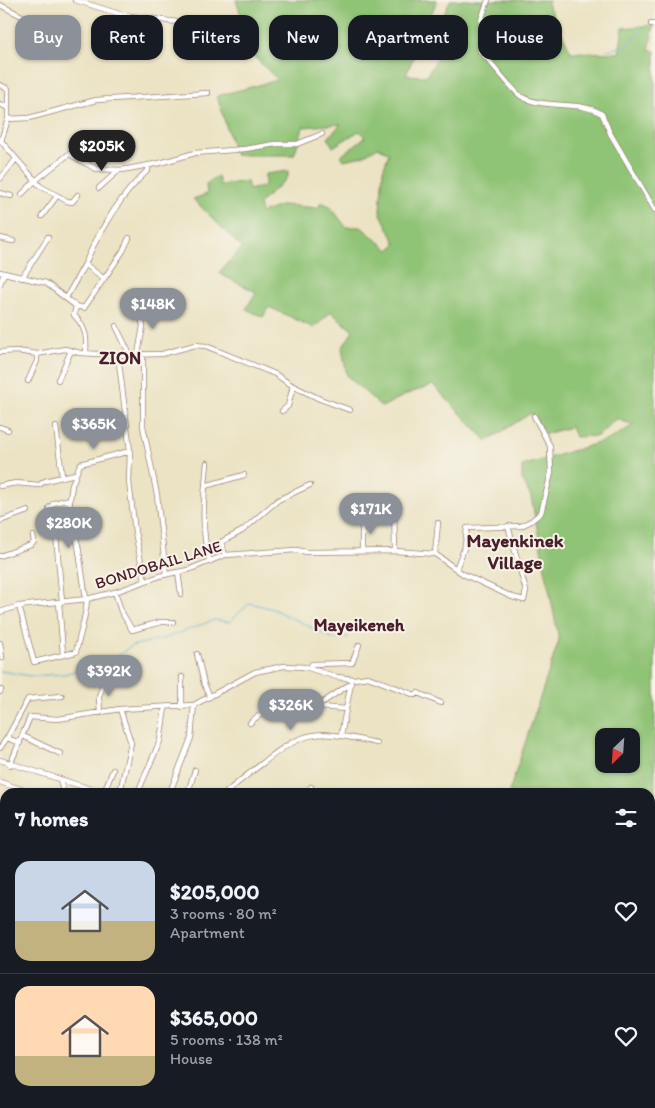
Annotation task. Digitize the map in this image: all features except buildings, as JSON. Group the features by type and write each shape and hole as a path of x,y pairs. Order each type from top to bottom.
{"street":[{"path":"74,0 123,15 173,21"},
{"path":"488,0 481,20 480,51 520,97 546,106 594,110 602,114 610,133 655,210"},
{"path":"0,5 20,15"},
{"path":"0,85 8,89 8,119 1,139 35,180 57,196 70,202 78,195"},
{"path":"8,119 29,118 96,100 208,93"},
{"path":"0,104 8,108"},
{"path":"22,194 35,180 69,154 96,169 118,170 149,165 195,153 245,150 276,144 297,144 322,134"},
{"path":"0,180 16,158"},
{"path":"66,298 108,219 127,192 148,170 149,165"},
{"path":"99,188 118,170"},
{"path":"0,193 11,196"},
{"path":"42,216 45,209 57,196"},
{"path":"22,278 48,237"},
{"path":"0,238 13,242"},
{"path":"0,284 2,273 46,283 76,306 84,308 123,251 129,238"},
{"path":"85,264 103,278"},
{"path":"76,306 74,315 82,324 87,335 86,353"},
{"path":"138,307 143,326 141,354 143,426 157,495 166,575"},
{"path":"116,326 130,355"},
{"path":"0,352 16,351 37,354 54,350 130,355 162,354 195,346 206,346 275,374 292,386 339,408 350,410"},
{"path":"58,380 71,351"},
{"path":"28,381 37,361 37,354"},
{"path":"118,355 130,451 131,496 137,542 146,581"},
{"path":"282,411 288,406 292,386"},
{"path":"456,569 465,546 467,528 521,526 536,517 542,509 548,490 550,446 534,416"},
{"path":"0,427 8,430"},
{"path":"56,427 62,476"},
{"path":"20,606 34,662 76,652 79,632 86,620 86,599 78,545 69,513 75,474 80,464 130,451"},
{"path":"207,463 205,548 210,562"},
{"path":"0,486 16,483 39,484 62,476 75,474"},
{"path":"205,486 244,475"},
{"path":"225,555 221,542 242,531 278,500 310,485"},
{"path":"63,654 56,536 51,524 49,508 54,503 70,499"},
{"path":"394,506 395,552"},
{"path":"0,521 28,511"},
{"path":"362,551 362,516 374,514"},
{"path":"438,523 435,554 463,574 522,600 526,599 526,592 508,526"},
{"path":"0,556 31,546 34,542 33,536"},
{"name":"BONDOBAIL LANE","path":"0,612 20,606 86,599 115,592 210,562 225,555 296,550 307,552 362,551 435,554"},
{"path":"178,572 180,594"},
{"path":"115,592 121,611 132,630 161,622 173,622"},
{"path":"0,643 2,658"},
{"path":"310,668 312,664 321,662 352,663 359,645"},
{"path":"197,654 204,684 210,697"},
{"path":"10,765 30,718 58,719 120,709 194,706 255,672 284,666 310,668 352,681"},
{"path":"182,677 182,707"},
{"path":"316,707 352,681 368,677 415,695 418,693 430,697 441,703"},
{"path":"100,713 99,697 104,680"},
{"path":"341,736 352,681"},
{"path":"0,748 28,699 62,696"},
{"path":"172,788 191,738 194,706"},
{"path":"250,723 254,718 276,710 316,707 346,709"},
{"path":"140,788 160,741 165,708"},
{"path":"120,709 131,743 121,788"},
{"path":"232,788 289,742 301,736 316,734 341,736 377,743"},
{"path":"23,736 61,754"},
{"path":"6,738 20,743"},
{"path":"0,760 10,765 87,788"},
{"path":"106,788 114,770"},
{"path":"189,788 195,770"},
{"path":"60,780 61,788"},
{"path":"0,782 17,788"}],"green space":[{"path":"236,0 437,0 431,15 348,15 348,60 412,60 406,75 426,76 436,60 468,60 468,15 444,15 450,0 549,0 548,5 553,15 478,15 478,60 562,60 562,34 571,52 619,53 623,28 654,25 649,50 655,51 655,788 510,788 559,640 531,497 522,479 522,466 608,440 634,425 616,419 598,436 575,437 571,427 545,434 531,413 487,441 433,385 407,394 382,407 347,376 342,348 353,331 331,312 314,328 269,307 263,317 246,309 256,292 218,273 242,248 193,199 207,194 206,184 218,176 220,185 247,181 249,190 265,186 265,174 288,171 288,177 259,204 261,213 283,205 318,208 321,202 330,206 346,227 361,227 389,250 396,244 380,212 383,170 389,153 378,147 363,156 344,160 341,156 365,137 359,131 333,147 328,138 341,124 303,127 294,155 235,155 217,96 278,80 257,60 259,60 259,15 241,15"}],"waterway":[{"path":"607,50 626,46 643,29"},
{"path":"0,671 30,676 65,674 118,656 131,646 166,638 214,620 229,622 250,603 273,609 335,639 349,637"}],"district":[{"name":"ZION","path":"120,358"},
{"name":"Mayenkinek Village","path":"515,551"},
{"name":"Mayeikeneh","path":"359,625"}]}
